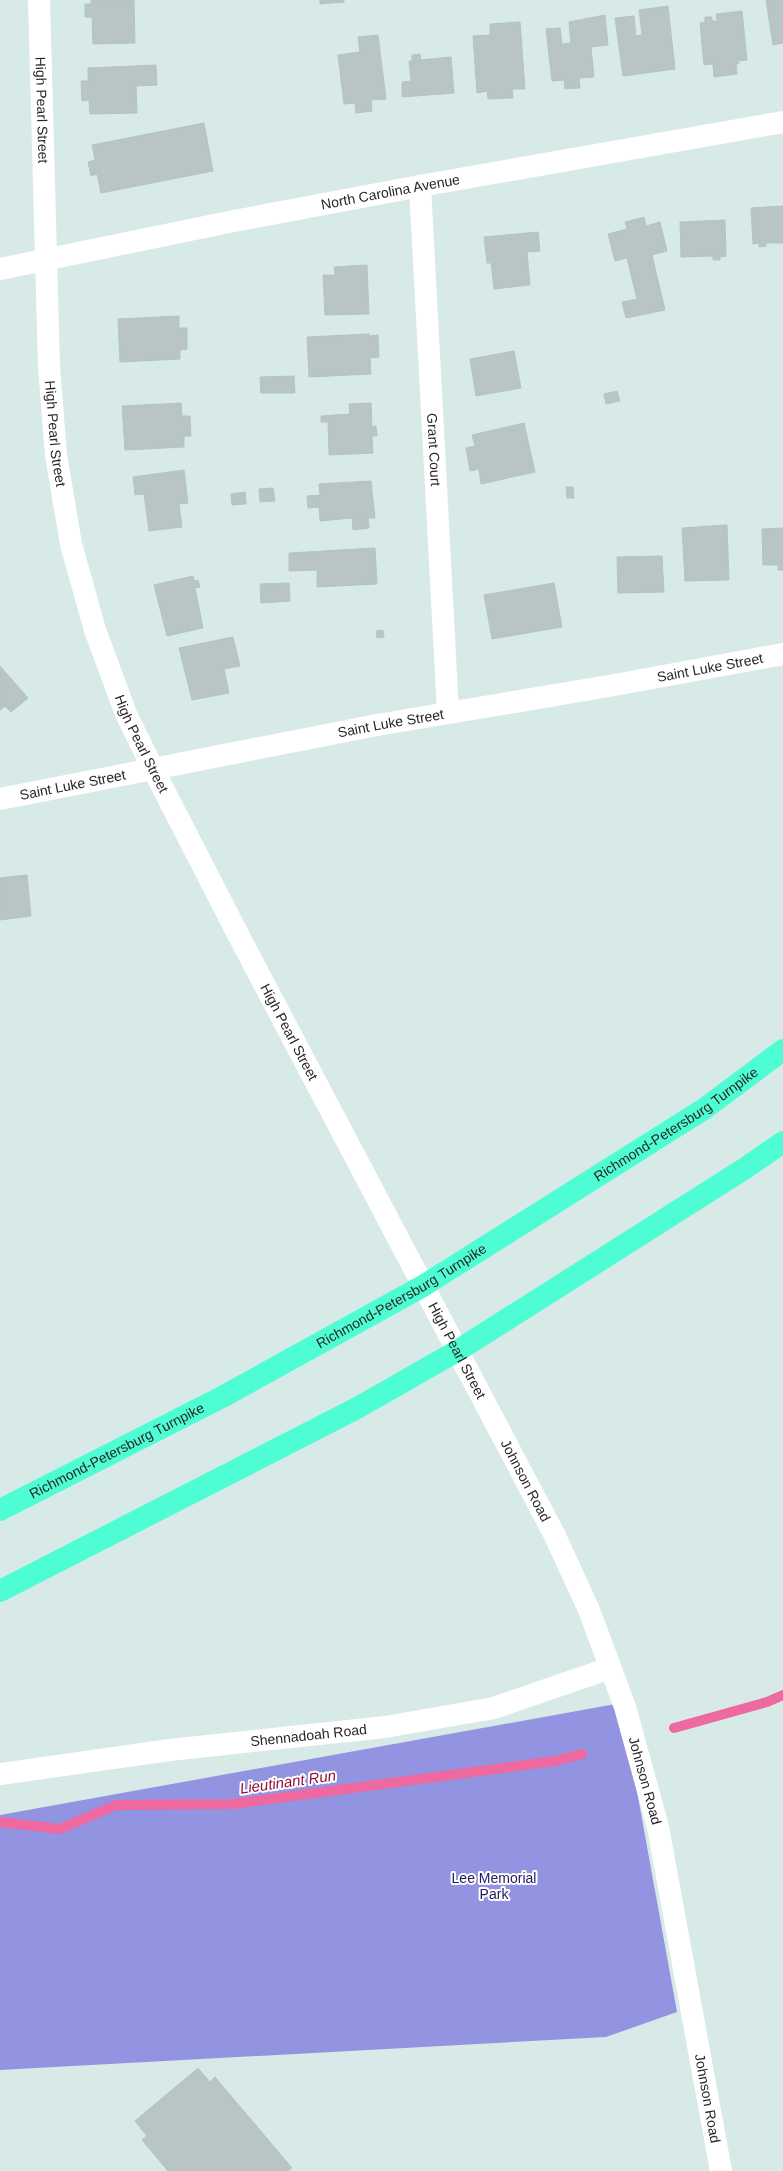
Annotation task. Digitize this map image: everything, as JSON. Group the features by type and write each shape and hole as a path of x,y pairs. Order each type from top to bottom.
{"highway":[{"name":"Richmond-Petersburg Turnpike","path":"0,1510 224,1396 423,1286 704,1109 783,1050"},
{"path":"0,1591 359,1407 431,1366 744,1169 783,1142"}],"street":[{"name":"High Pearl Street","path":"39,0 49,367 56,455 71,544 95,630 126,714 153,769 492,1416"},
{"name":"North Carolina Avenue","path":"0,269 229,222 420,186 783,122"},
{"name":"Grant Court","path":"420,186 448,712"},
{"name":"Saint Luke Street","path":"0,799 376,725 783,654"},
{"name":"Johnson Road","path":"492,1416 554,1534 589,1610 625,1707 658,1827 721,2171"},
{"name":"Shennadoah Road","path":"0,1774 170,1750 385,1727 494,1708 610,1668"}],"green space":[{"name":"Lee Memorial Park","path":"621,1703 677,2012 606,2037 0,2070 0,1815"}],"building":[{"path":"91,0 134,0 135,43 93,44 92,17 85,17 85,4 91,4"},
{"path":"320,0 344,0 344,2 320,4"},
{"path":"766,0 783,0 783,43 773,45"},
{"path":"668,6 675,69 623,76 615,18 634,16 636,36 642,35 639,10"},
{"path":"742,11 747,60 738,61 739,64 736,64 737,74 714,77 713,64 704,65 700,23 705,22 705,17 712,17 712,21 717,21 716,14"},
{"path":"605,15 608,45 591,47 594,77 579,78 580,88 565,89 564,80 552,81 546,29 560,28 562,44 571,43 569,22"},
{"path":"520,22 525,89 512,89 513,98 488,99 487,91 477,93 473,36 490,35 490,24"},
{"path":"378,35 386,99 371,100 372,111 356,113 355,103 344,104 338,55 360,52 358,37"},
{"path":"420,54 421,60 451,57 454,93 402,97 402,82 411,81 409,61 412,61 412,55"},
{"path":"156,65 157,85 136,86 137,113 90,114 89,100 82,101 81,81 88,81 88,68"},
{"path":"204,123 213,171 101,193 97,174 91,176 88,162 95,160 92,145"},
{"path":"783,206 783,243 766,243 766,246 759,247 759,243 753,244 751,208"},
{"path":"644,217 646,226 660,222 667,251 652,255 665,310 626,318 622,302 637,299 627,258 615,261 608,234 627,229 625,222"},
{"path":"725,220 726,256 720,257 720,260 713,260 713,256 681,257 680,222"},
{"path":"538,232 540,251 527,252 530,285 494,289 491,263 487,263 484,237"},
{"path":"367,265 369,314 325,315 323,275 335,275 334,267"},
{"path":"179,316 179,328 187,328 187,349 180,350 180,359 120,362 118,319"},
{"path":"369,334 369,336 378,335 379,357 370,358 371,374 309,377 307,337"},
{"path":"514,351 521,388 476,396 470,359"},
{"path":"294,376 295,393 261,393 260,377"},
{"path":"617,391 620,401 606,404 604,394"},
{"path":"181,403 182,416 190,416 191,436 184,436 184,447 125,450 122,406"},
{"path":"371,403 372,427 376,426 377,436 372,436 373,453 329,455 328,422 321,422 321,416 350,414 349,404"},
{"path":"524,423 535,472 481,484 479,469 470,471 466,448 475,446 472,435"},
{"path":"184,470 188,503 179,504 182,527 149,531 144,494 135,495 133,477"},
{"path":"371,481 375,518 368,518 369,528 353,530 352,518 320,521 319,507 308,508 307,496 320,495 319,484"},
{"path":"566,487 573,487 574,498 567,498"},
{"path":"273,488 275,501 260,502 259,489"},
{"path":"245,492 246,504 232,505 231,494"},
{"path":"727,525 729,580 685,581 682,528"},
{"path":"783,528 783,570 778,570 778,565 763,565 762,529"},
{"path":"375,548 377,584 317,587 317,570 289,571 289,553"},
{"path":"662,556 664,592 618,593 617,557"},
{"path":"193,576 194,581 198,580 200,587 195,588 203,628 167,636 154,585"},
{"path":"289,583 290,601 261,603 260,584"},
{"path":"554,583 562,627 492,639 484,595"},
{"path":"383,630 384,637 377,638 376,631"},
{"path":"233,637 240,666 224,669 229,693 192,700 179,648"},
{"path":"0,666 28,698 11,712 5,706 0,710"},
{"path":"27,875 31,916 0,920 0,878"},
{"path":"198,2068 210,2082 215,2077 292,2168 288,2171 168,2171 142,2140 147,2136 135,2121"}],"waterway":[{"name":"Lieutinant Run","path":"674,1728 767,1702 783,1695"},
{"name":"Lieutinant Run","path":"0,1822 60,1829 116,1805 234,1804 555,1761 582,1754"}]}
